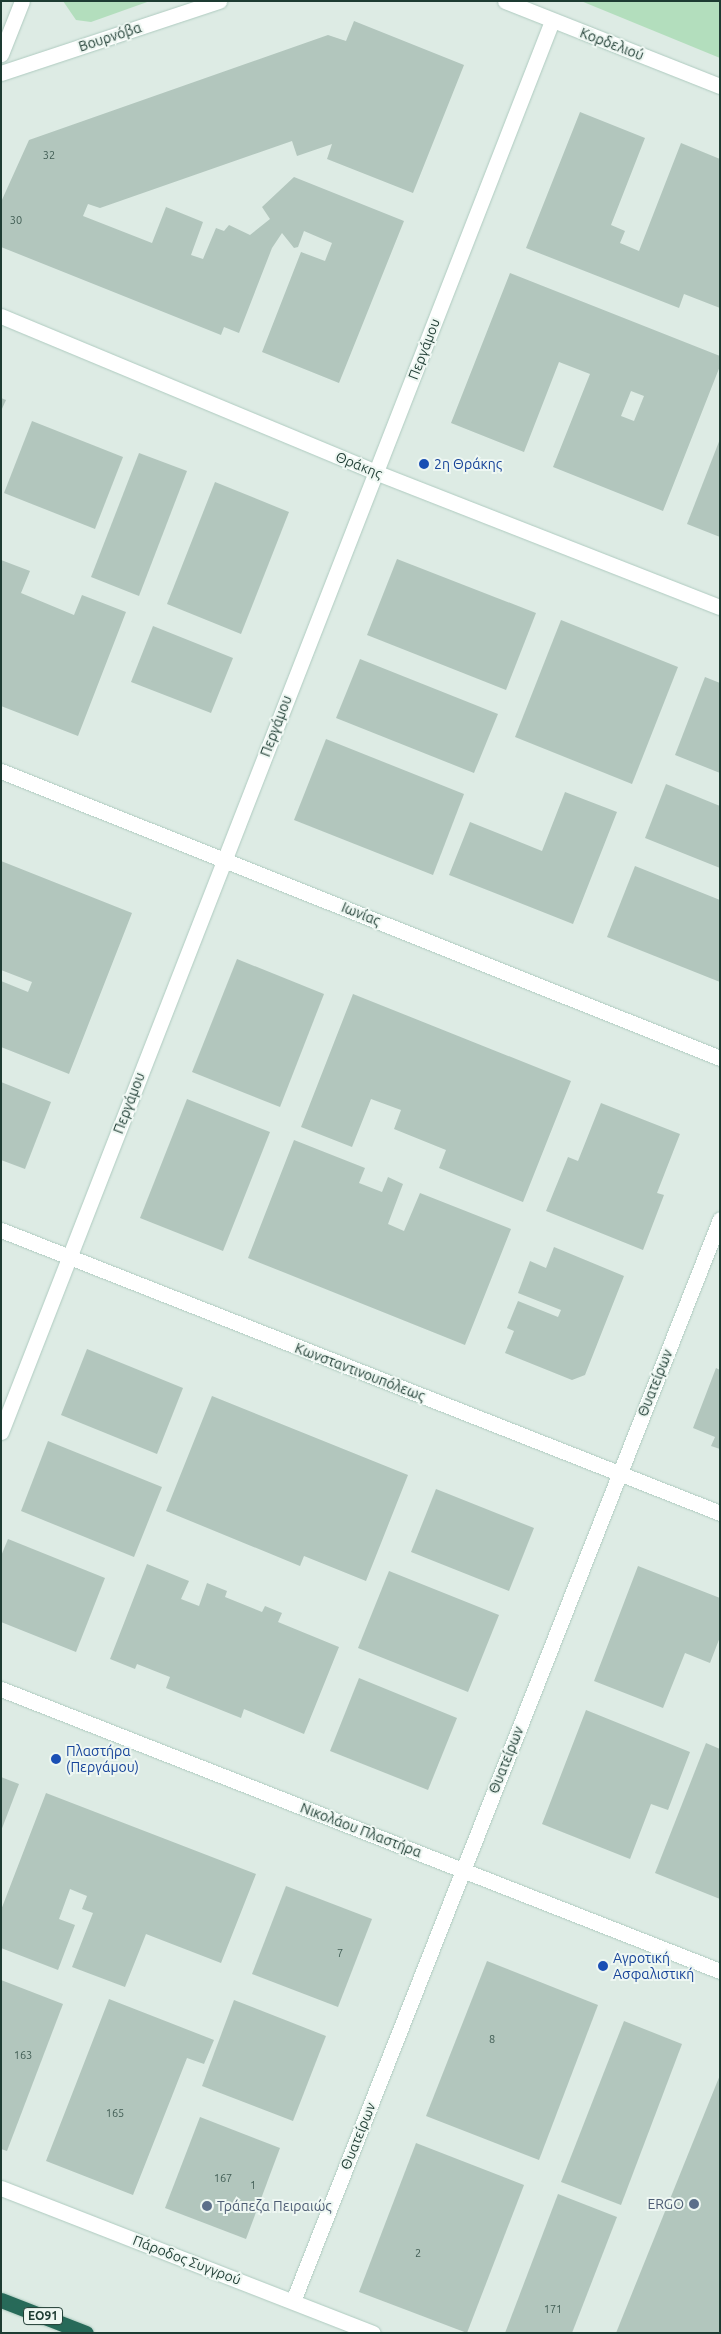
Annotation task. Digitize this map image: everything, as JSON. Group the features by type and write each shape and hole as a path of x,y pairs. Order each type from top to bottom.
{"highway":[{"name":"ΕΟ91","path":"1,2300 86,2333"}],"street":[{"path":"1,54 22,1"},
{"name":"Βουρνόβα","path":"1,73 219,1"},
{"name":"Κορδελιού","path":"505,1 720,86"},
{"name":"Περγάμου","path":"1,1432 552,20"},
{"name":"Θράκης","path":"1,316 375,472 720,607"},
{"name":"Ιωνίας","path":"1,771 720,1058"},
{"name":"Θυατείρων","path":"293,2301 720,1219"},
{"name":"Κωνσταντινουπόλεως","path":"1,1230 720,1514"},
{"name":"Νικολάου Πλαστήρα","path":"1,1689 720,1971"},
{"name":"Πάροδος Συγγρού","path":"1,2188 373,2333"}],"green space":[{"path":"63,1 150,1 91,22 76,20"},
{"path":"581,1 720,1 720,58"}],"building":[{"path":"354,21 464,65 413,193 327,159 332,144 297,156 292,141 100,208 88,204 83,216 152,243 166,207 203,222 191,255 203,259 216,228 224,231 229,225 250,235 270,219 262,207 294,177 404,221 339,383 262,352 301,252 325,261 332,243 304,231 298,247 294,248 282,233 272,248 239,333 224,327 221,335 1,247 1,202 29,140 328,35 346,41"},
{"path":"580,112 645,138 611,225 625,231 620,243 639,251 681,143 720,159 720,308 684,294 679,308 526,248"},
{"path":"510,273 720,356 720,366 663,511 553,467 590,374 559,362 524,452 451,423","holes":["631,391 644,396 634,421 621,416"]},
{"path":"1,398 6,400 1,411"},
{"path":"32,421 123,457 95,529 4,493"},
{"path":"720,439 720,537 687,524"},
{"path":"139,453 187,471 139,596 91,577"},
{"path":"215,482 289,512 241,634 167,604"},
{"path":"397,559 536,613 506,690 367,635"},
{"path":"1,560 30,571 21,593 74,615 82,595 126,612 78,736 1,706"},
{"path":"561,620 678,667 632,784 515,737"},
{"path":"153,626 233,658 211,713 131,682"},
{"path":"360,659 498,714 474,773 336,718"},
{"path":"705,677 720,683 720,773 675,755"},
{"path":"326,739 464,794 433,875 294,820"},
{"path":"666,784 720,806 720,868 645,838"},
{"path":"565,792 617,812 573,924 449,875 470,822 542,851"},
{"path":"1,861 132,913 69,1074 1,1047 1,981 28,992 32,982 1,970"},
{"path":"635,866 720,900 720,982 607,937"},
{"path":"237,959 324,994 280,1107 192,1072"},
{"path":"353,994 571,1081 523,1202 439,1168 446,1150 394,1129 401,1110 371,1099 352,1147 301,1127"},
{"path":"1,1082 51,1102 25,1169 1,1160"},
{"path":"187,1099 270,1132 223,1251 140,1218"},
{"path":"601,1103 680,1134 657,1193 664,1195 643,1250 546,1211 568,1157 578,1161"},
{"path":"294,1140 365,1168 359,1183 382,1192 388,1177 403,1184 388,1224 404,1231 420,1193 511,1229 465,1345 248,1258"},
{"path":"554,1247 624,1276 585,1375 572,1380 505,1353 514,1331 507,1328 518,1301 558,1317 561,1310 518,1293 530,1261 546,1268"},
{"path":"87,1349 183,1388 157,1454 61,1415"},
{"path":"716,1368 720,1370 720,1449 711,1446 715,1437 693,1428"},
{"path":"212,1396 408,1475 366,1581 304,1556 300,1566 166,1511"},
{"path":"48,1441 162,1487 134,1557 21,1511"},
{"path":"436,1489 534,1528 509,1591 411,1552"},
{"path":"8,1539 105,1578 76,1652 1,1622 1,1556"},
{"path":"147,1564 189,1581 181,1599 199,1606 207,1583 227,1591 225,1597 262,1612 265,1606 282,1613 278,1622 339,1647 304,1734 244,1709 241,1718 166,1688 170,1677 137,1664 135,1669 110,1659"},
{"path":"638,1566 720,1598 720,1637 710,1663 685,1653 663,1708 594,1681"},
{"path":"389,1571 499,1615 468,1692 358,1648"},
{"path":"359,1678 457,1718 428,1790 330,1751"},
{"path":"586,1710 690,1752 668,1810 651,1804 630,1859 542,1824"},
{"path":"706,1743 720,1749 720,1899 655,1873"},
{"path":"1,1777 19,1784 1,1831"},
{"path":"46,1793 256,1874 221,1963 146,1934 125,1987 72,1967 93,1913 82,1909 87,1896 70,1889 59,1919 75,1925 58,1970 1,1948 1,1910"},
{"path":"286,1886 372,1919 338,2007 252,1974"},
{"path":"487,1961 598,2005 539,2160 426,2116"},
{"path":"1,1980 63,2004 7,2151 1,2149"},
{"path":"109,1999 214,2040 204,2064 187,2058 133,2195 46,2161"},
{"path":"234,2000 326,2036 293,2121 202,2086"},
{"path":"624,2021 682,2044 621,2205 561,2182"},
{"name":"ERGO","path":"720,2075 720,2333 616,2333"},
{"path":"200,2117 280,2148 246,2239 165,2208"},
{"path":"416,2143 524,2185 467,2333 359,2292"},
{"path":"558,2194 617,2217 572,2333 505,2333"}],"place":[{"name":"2η Θράκης","path":"424,464"},
{"name":"Πλαστήρα (Περγάμου)","path":"56,1759"},
{"name":"Αγροτική Ασφαλιστική","path":"603,1966"},
{"name":"ERGO","path":"694,2204"},
{"name":"Τράπεζα Πειραιώς","path":"207,2206"}]}
